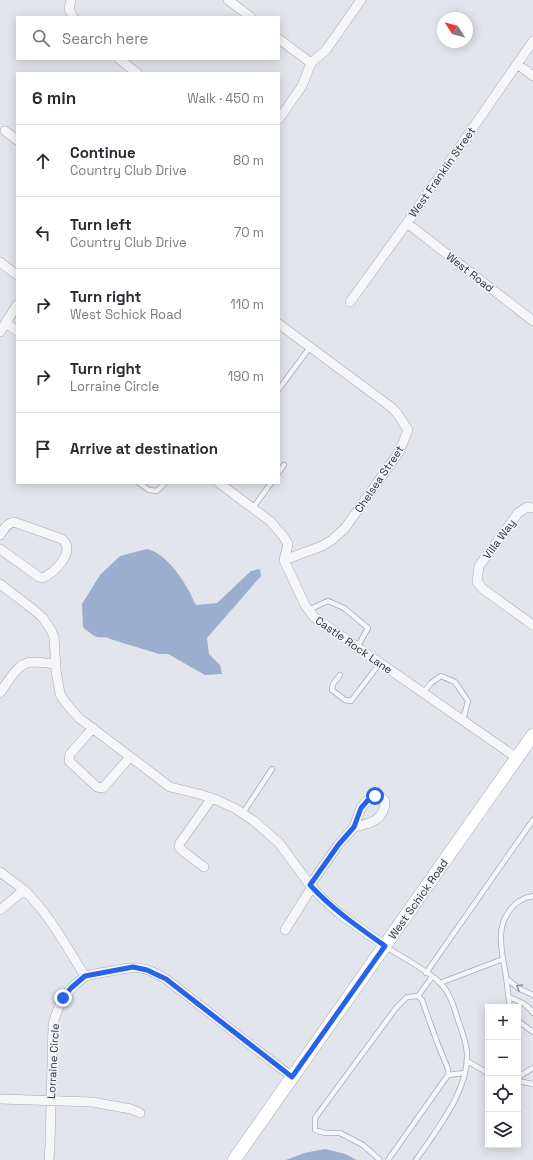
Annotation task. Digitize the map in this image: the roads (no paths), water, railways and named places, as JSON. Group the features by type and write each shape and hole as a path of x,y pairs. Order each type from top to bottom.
{"street":[{"path":"71,0 69,9 72,16"},
{"path":"228,0 250,16"},
{"path":"280,118 302,86 311,63 326,50 361,0"},
{"path":"280,40 311,63"},
{"name":"West Franklin Street","path":"350,302 407,223 533,41"},
{"path":"119,60 136,72"},
{"path":"517,64 533,76"},
{"path":"5,131 16,139"},
{"name":"West Road","path":"407,223 533,321"},
{"path":"0,262 16,274"},
{"path":"0,332 16,307"},
{"path":"6,323 16,330"},
{"name":"Chelsea Street","path":"280,325 391,407 397,413 408,430 399,452 345,528 332,540 322,546 284,560"},
{"path":"220,484 270,521 284,536 288,544 284,560"},
{"name":"Villa Way","path":"533,508 527,506 518,513 480,566 477,582 483,589 533,626"},
{"path":"0,535 5,527 14,522 62,539 68,547 61,562 48,575 42,578 38,577 1,553"},
{"name":"Castle Rock Lane","path":"284,560 305,605 319,622 517,758"},
{"path":"0,584 43,618 54,637 55,664 60,694 72,711 170,787 212,798 236,809 254,820 278,843 311,886 323,899 340,914 385,946"},
{"path":"0,693 16,671 24,664 30,662 55,664"},
{"path":"93,728 70,754 69,761 97,787 103,788 130,757"},
{"name":"West Schick Road","path":"234,1160 533,735"},
{"path":"204,867 179,847 180,842 212,798"},
{"path":"285,930 311,886 339,844 354,827"},
{"path":"0,872 24,890 48,918 85,976 133,967 157,974 166,979 292,1077"},
{"path":"0,910 24,890"},
{"name":"Lorraine Circle","path":"49,1160 53,1025 63,998 71,988 85,976"},
{"path":"0,1099 92,1102 131,1109 140,1113"}],"lane":[{"path":"280,388 310,347"},
{"path":"280,471 284,465"},
{"path":"140,484 149,490 157,491 164,484"},
{"path":"253,508 270,484"},
{"path":"308,610 328,602 344,608 368,628 357,648"},
{"path":"340,675 333,684 332,690 345,700 351,701 380,664"},
{"path":"423,693 431,683 440,676 455,682 468,701 463,720"},
{"path":"243,813 272,769"},
{"path":"426,973 533,820"},
{"path":"510,1004 500,939 502,924 509,910 516,902 526,897 533,896"},
{"path":"385,946 440,982 447,992 454,1008 466,1047 467,1061 456,1097 449,1112 416,1160"},
{"path":"440,982 503,959"},
{"path":"380,1160 363,1145 340,1133 325,1133 315,1130 315,1118 396,1008 407,997 418,996 432,977"},
{"path":"506,978 518,988 533,995"},
{"path":"388,1160 448,1075 448,1069 422,1000 418,996"},
{"path":"509,997 524,1004 533,1012"},
{"path":"521,1023 533,1032"},
{"path":"467,1061 485,1071"},
{"path":"521,1076 533,1068"},
{"path":"448,1075 464,1073"},
{"path":"521,1082 533,1084"}],"water":[{"path":"147,549 160,555 172,566 196,605 217,603 251,571 260,569 261,576 207,638 209,654 220,665 222,674 205,675 168,654 159,654 107,638 97,637 83,627 82,604 100,575 120,556"},
{"path":"325,1149 345,1154 357,1160 286,1160 304,1153"}]}
